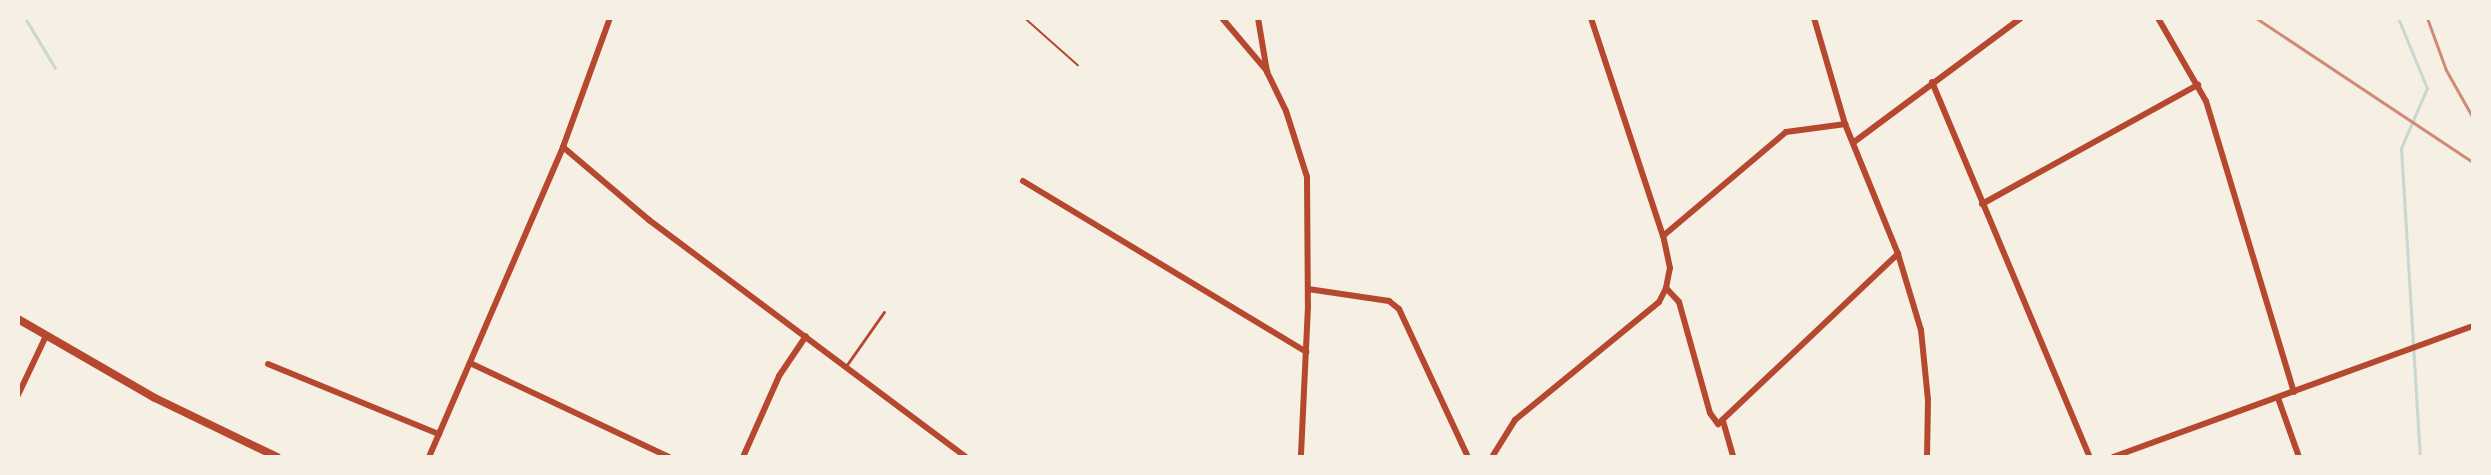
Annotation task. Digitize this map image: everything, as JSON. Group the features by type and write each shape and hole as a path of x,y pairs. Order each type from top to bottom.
{"street":[{"path":"1222,18 1267,72 1286,111 1307,177 1308,289 1301,457"},
{"path":"1258,18 1267,72"},
{"path":"1492,457 1515,420 1659,302 1666,288 1670,268 1663,236 1591,18"},
{"path":"1814,18 1845,124 1898,254 1925,355 1926,457"},
{"path":"1854,142 2021,18"},
{"path":"2158,18 2198,85 2294,392"},
{"path":"429,457 563,147 609,19"},
{"path":"1932,82 2090,457"},
{"path":"1982,204 2198,85"},
{"path":"1663,236 1786,132 1845,124"},
{"path":"563,147 649,220 966,457"},
{"path":"1023,181 1306,352"},
{"path":"1666,288 1679,302 1710,414 1718,424 1898,254"},
{"path":"1308,289 1389,301 1399,309 1468,457"},
{"path":"18,318 155,398 277,457"},
{"path":"2113,457 2473,326"},
{"path":"18,395 46,336"},
{"path":"743,457 779,376 806,336"},
{"path":"470,363 669,457"},
{"path":"268,364 439,434"},
{"path":"2278,398 2299,457"},
{"path":"1723,421 1733,457"}],"lane":[{"path":"846,366 884,312"}],"path":[{"path":"1025,18 1078,65"}],"waterway":[{"path":"25,18 55,68"},
{"path":"2398,18 2427,88 2401,148 2420,457"}],"railway":[{"path":"2256,18 2473,162"},
{"path":"2427,18 2446,70 2473,118"}]}
